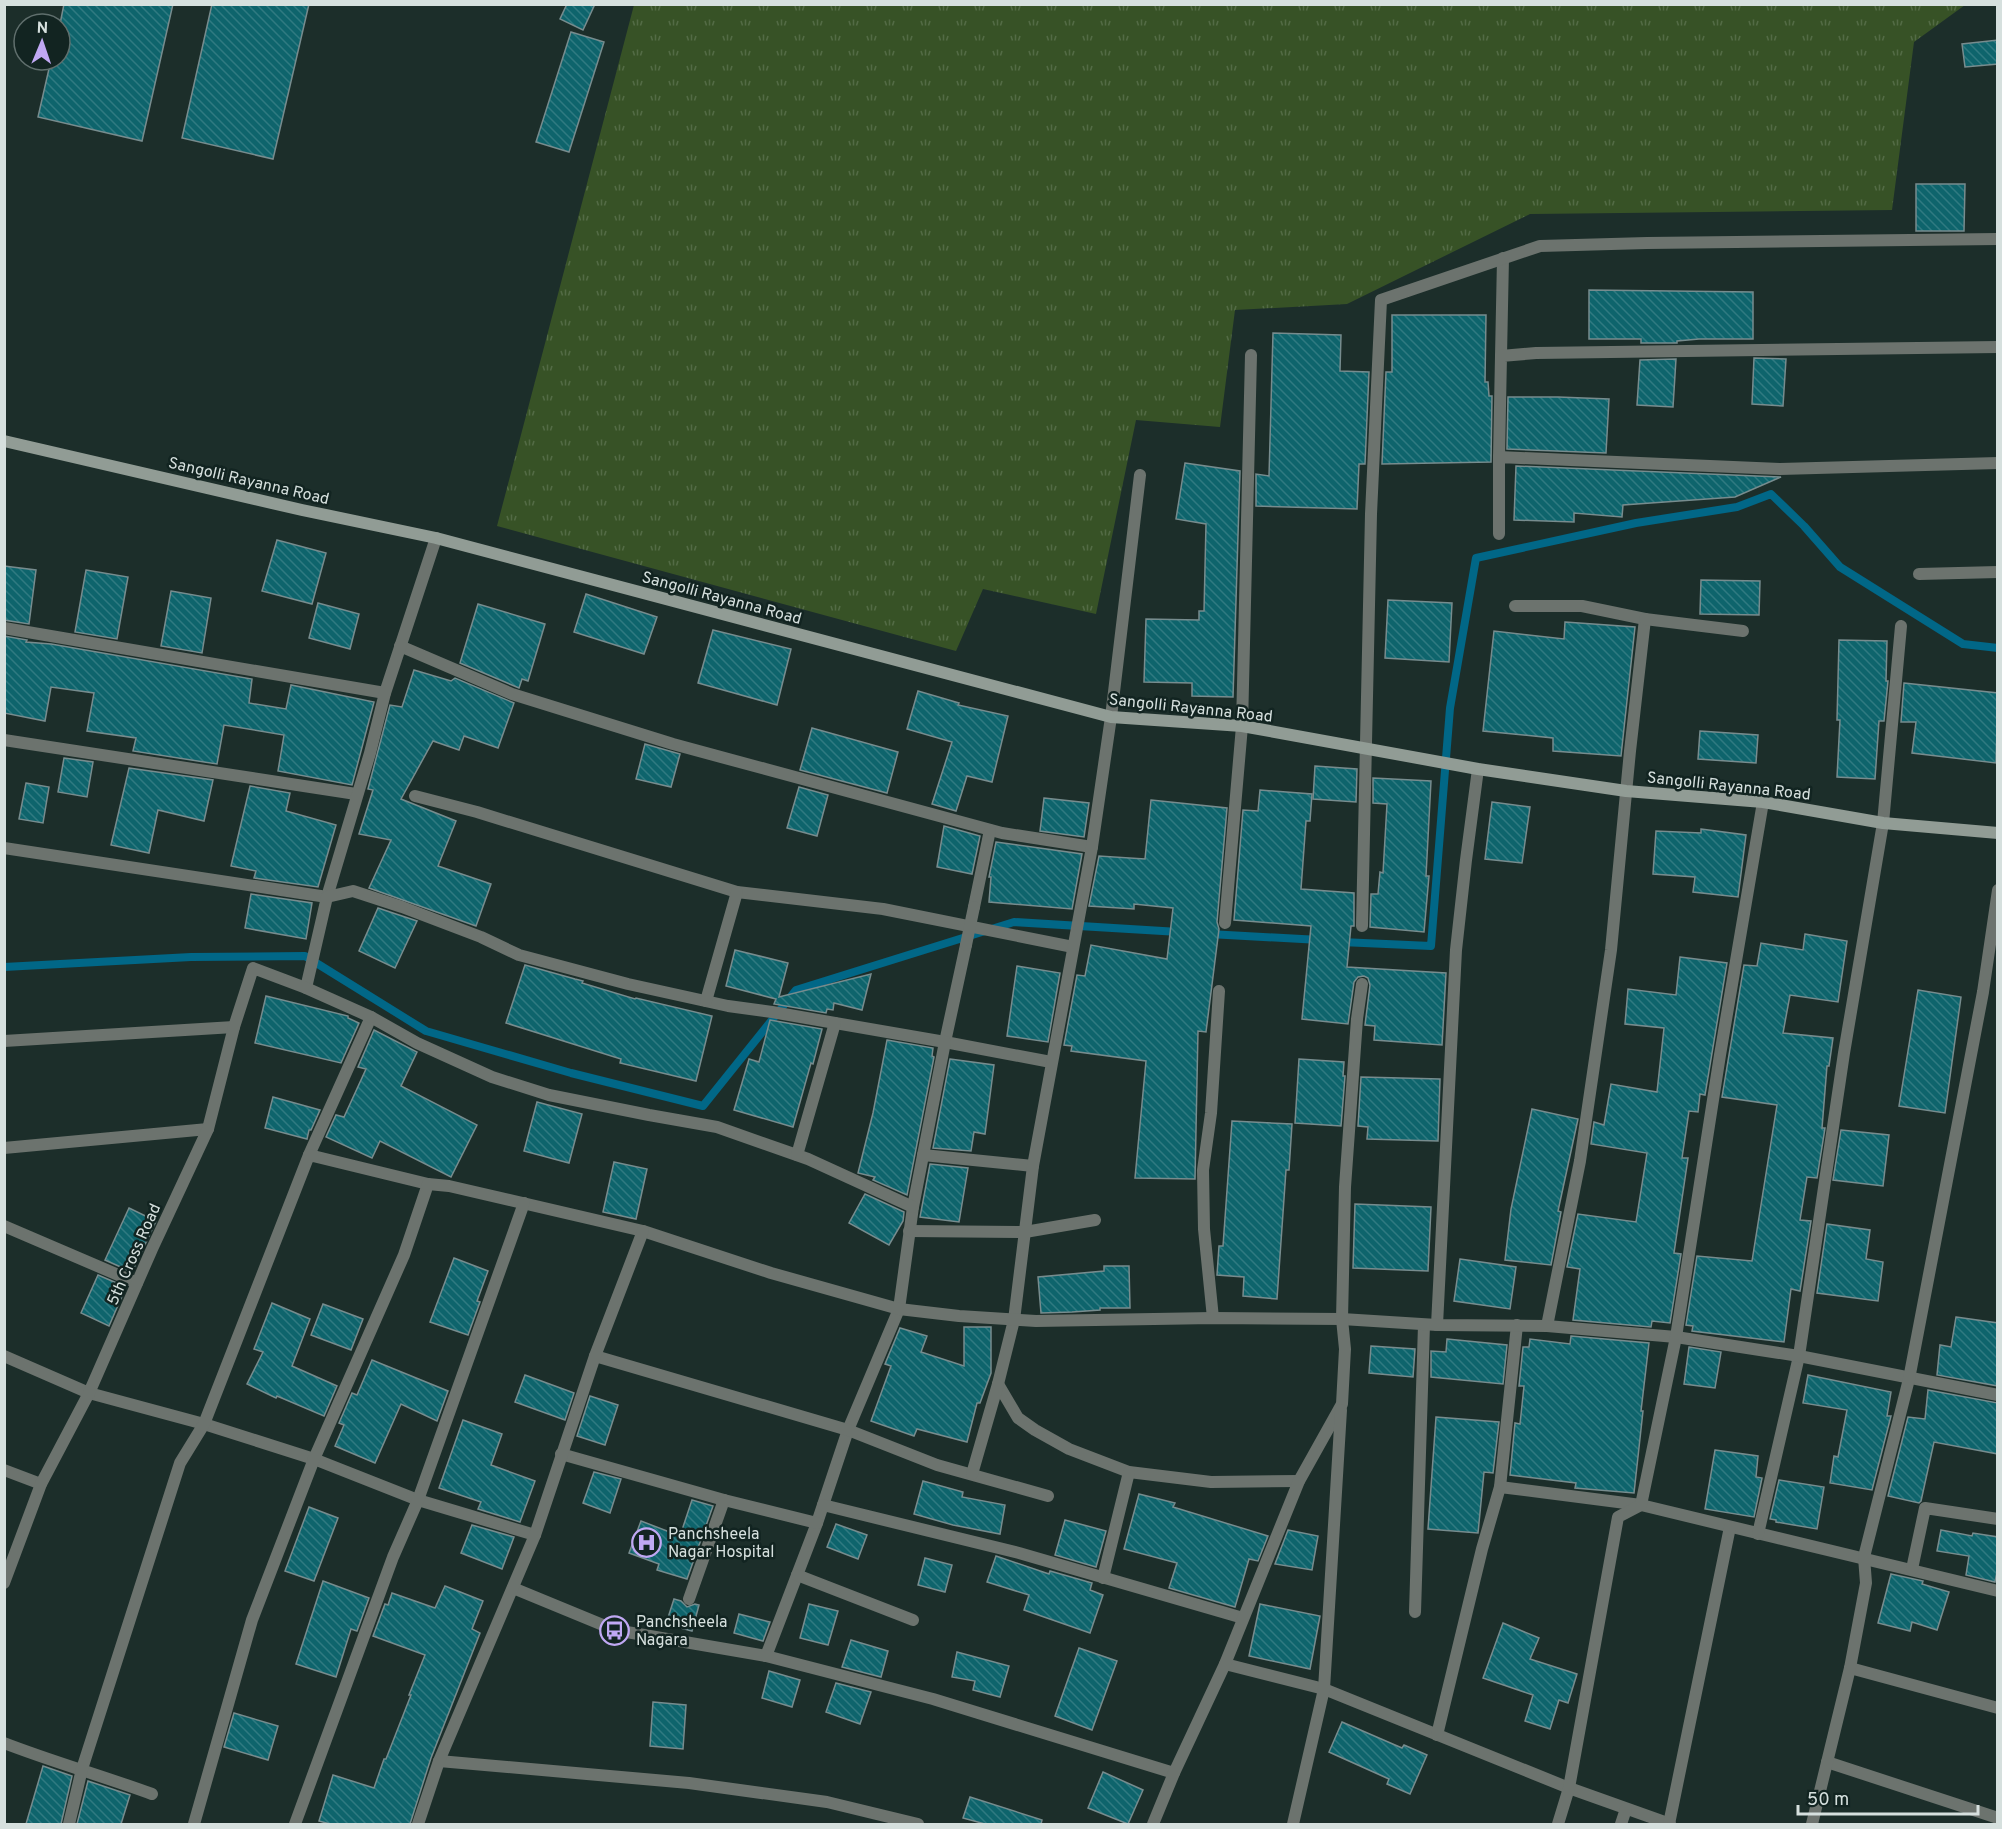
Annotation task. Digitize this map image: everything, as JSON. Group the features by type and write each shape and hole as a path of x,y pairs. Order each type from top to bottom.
{"street":[{"path":"1362,926 1371,514 1382,300 1540,246 1998,239"},
{"path":"1499,534 1503,258"},
{"path":"1501,356 1536,353 1998,347"},
{"path":"1225,923 1242,726 1251,355"},
{"name":"Sangolli Rayanna Road","path":"4,441 436,538 1111,717 1242,726 1478,769 1626,791 1763,802 1883,823 1998,833"},
{"path":"1499,457 1780,469 1998,463"},
{"path":"972,1474 1014,1320 1033,1166 1092,847 1111,717 1140,475"},
{"path":"436,538 385,693 370,753 327,897 306,988 371,1017 417,1043 492,1077 549,1095 717,1126 796,1155 913,1207"},
{"path":"1919,574 1998,572"},
{"path":"1515,606 1582,606 1645,619 1743,631"},
{"path":"1547,1326 1582,1149 1611,950 1645,619"},
{"path":"1758,1534 1799,1356 1844,1053 1883,823 1901,626"},
{"path":"4,628 385,693"},
{"path":"400,646 513,694 673,744 990,830 1092,847"},
{"path":"4,740 356,794"},
{"path":"1415,1612 1430,1325 1456,950 1478,769"},
{"path":"415,796 477,812 737,892 884,909 1073,947"},
{"path":"1641,1505 1676,1337 1719,1055 1763,802"},
{"path":"766,1656 817,1523 848,1430 899,1309 913,1207 990,830"},
{"path":"4,848 327,897 353,891 481,937 519,955 616,981 728,1006 1051,1062"},
{"path":"1812,1824 1851,1668 1866,1583 1864,1557 1909,1379 1983,992 1998,890"},
{"path":"706,1001 737,892"},
{"name":"5th Cross Road","path":"4,1583 41,1484 89,1393 208,1129 234,1027 253,968 306,988"},
{"path":"1293,1824 1324,1689 1342,1404 1346,1187 1357,1019 1362,984"},
{"path":"1213,1318 1204,1229 1203,1170 1211,1113 1219,992"},
{"path":"69,1824 82,1769 180,1463 204,1424 309,1155 371,1017"},
{"path":"796,1155 835,1023"},
{"path":"4,1041 234,1027"},
{"path":"4,1148 208,1129"},
{"path":"309,1155 428,1184 450,1186 643,1231 771,1273 899,1309 1014,1320 1342,1319 1430,1325 1547,1326 1676,1337 1799,1356 1998,1395"},
{"path":"923,1155 1033,1166"},
{"path":"194,1824 252,1620 314,1459 404,1256 428,1184"},
{"path":"299,1824 393,1557 418,1500 524,1203"},
{"path":"909,1231 1024,1232 1095,1220"},
{"path":"4,1226 137,1283"},
{"path":"418,1824 439,1761 535,1535 595,1356 643,1231"},
{"path":"1437,1735 1482,1549 1500,1487 1517,1326"},
{"path":"4,1356 89,1393 204,1424 314,1459 418,1500 535,1535"},
{"path":"595,1356 848,1430 937,1465 1048,1496"},
{"path":"998,1384 1018,1418 1035,1430 1070,1449 1129,1472 1211,1482 1299,1481"},
{"path":"1154,1824 1174,1773 1225,1664 1299,1481 1342,1404"},
{"path":"561,1454 724,1500 817,1523"},
{"path":"4,1470 41,1484"},
{"path":"1103,1578 1129,1472"},
{"path":"1500,1487 1641,1505 1998,1591"},
{"path":"689,1599 724,1500"},
{"path":"823,1505 1019,1553 1244,1618"},
{"path":"1558,1824 1569,1788 1618,1517 1641,1505"},
{"path":"1912,1569 1925,1508 1998,1519"},
{"path":"1225,1664 1324,1689 1569,1788 1669,1824 1730,1527"},
{"path":"797,1575 913,1620"},
{"path":"513,1588 615,1630 766,1656 933,1699 1174,1773"},
{"path":"1851,1668 1998,1708"},
{"path":"4,1743 152,1794"},
{"path":"439,1761 724,1788 827,1802 918,1824"},
{"path":"1827,1762 1998,1818"},
{"path":"1621,1824 1626,1809"}],"green space":[{"path":"634,4 1965,5 1914,42 1892,210 1530,214 1347,304 1235,310 1220,427 1136,420 1096,614 983,589 956,651 497,526"}],"building":[{"path":"64,4 173,4 142,141 38,117 48,72 72,72 72,12 62,12"},
{"path":"212,4 309,4 273,159 182,138"},
{"path":"567,4 595,4 583,30 560,19"},
{"path":"571,32 604,42 569,152 536,142"},
{"path":"1998,40 1998,64 1965,67 1962,44"},
{"path":"1916,184 1965,184 1964,231 1916,231"},
{"path":"1589,290 1753,292 1753,339 1699,339 1677,341 1677,343 1641,343 1641,339 1589,339"},
{"path":"1392,315 1486,315 1485,382 1488,382 1489,396 1492,396 1491,462 1382,464 1386,372 1392,372"},
{"path":"1273,333 1341,335 1340,371 1369,372 1365,464 1359,464 1357,509 1256,506 1256,474 1269,476"},
{"path":"1754,358 1786,359 1783,406 1752,404"},
{"path":"1676,359 1673,407 1637,405 1640,360"},
{"path":"1508,397 1609,399 1606,453 1507,449"},
{"path":"1185,463 1240,471 1233,697 1192,696 1192,683 1144,682 1146,619 1199,620 1199,611 1204,611 1206,524 1176,519"},
{"path":"1516,466 1781,477 1735,497 1623,505 1622,517 1574,513 1574,522 1514,520"},
{"path":"277,540 326,553 312,604 262,591"},
{"path":"4,566 36,570 29,624 4,620"},
{"path":"86,570 128,577 117,639 75,632"},
{"path":"1701,580 1760,581 1759,615 1700,614"},
{"path":"171,591 211,598 202,653 161,646"},
{"path":"586,594 657,617 644,654 574,632"},
{"path":"1388,600 1452,603 1449,662 1385,658"},
{"path":"318,603 359,614 350,649 309,638"},
{"path":"478,604 545,624 528,681 522,679 519,688 460,663"},
{"path":"1565,622 1635,627 1621,756 1553,751 1553,738 1483,731 1494,631 1564,639"},
{"path":"713,630 791,649 777,705 698,683"},
{"path":"4,636 27,640 26,642 51,644 252,679 249,703 286,709 291,685 374,702 352,785 278,771 284,735 224,725 217,764 133,751 136,738 87,731 94,693 51,687 45,721 4,713"},
{"path":"1839,640 1887,641 1886,681 1888,681 1884,721 1879,721 1875,779 1837,777 1840,720 1837,720"},
{"path":"414,670 451,681 455,678 514,703 498,748 464,736 459,750 433,741 401,799 456,821 438,866 491,884 476,926 369,888 391,840 359,834 373,790 368,789 390,705 402,707"},
{"path":"1904,683 1998,693 1996,763 1912,753 1916,722 1901,722"},
{"path":"918,691 959,703 958,705 1008,716 992,782 967,776 956,811 932,804 952,742 907,729"},
{"path":"812,728 898,752 887,793 800,770"},
{"path":"1700,731 1758,735 1756,763 1698,759"},
{"path":"645,744 680,754 671,787 636,779"},
{"path":"64,758 93,762 87,797 58,792"},
{"path":"1315,766 1357,769 1356,802 1313,799"},
{"path":"129,768 213,780 204,821 158,810 149,853 111,845"},
{"path":"1373,778 1431,781 1426,876 1429,876 1424,932 1370,927 1371,894 1378,894 1380,872 1383,873 1387,804 1373,803"},
{"path":"26,783 49,787 43,823 19,819"},
{"path":"250,786 290,793 286,811 336,825 318,887 254,878 256,871 231,866"},
{"path":"799,787 828,795 817,836 787,828"},
{"path":"1260,790 1312,794 1310,821 1306,821 1301,889 1354,893 1354,926 1351,926 1347,967 1446,973 1442,1045 1374,1040 1375,1026 1365,1025 1370,985 1368,978 1364,976 1358,977 1354,982 1348,1024 1302,1019 1311,926 1234,920 1243,810 1258,811"},
{"path":"1044,798 1089,803 1084,837 1040,831"},
{"path":"1151,800 1227,808 1217,922 1219,929 1206,1032 1198,1031 1195,1179 1135,1178 1146,1061 1071,1051 1072,1046 1064,1045 1077,975 1085,976 1091,945 1167,959 1173,908 1134,904 1134,909 1089,906 1099,856 1145,859"},
{"path":"1492,802 1530,807 1522,863 1485,859"},
{"path":"944,826 980,836 972,874 937,867"},
{"path":"1701,829 1746,835 1738,897 1693,892 1695,877 1653,874 1656,831 1701,833"},
{"path":"996,842 1082,854 1072,909 989,902 991,877 989,877"},
{"path":"251,894 312,903 306,939 245,928"},
{"path":"378,908 417,921 395,968 359,951"},
{"path":"1805,934 1847,941 1838,1002 1790,995 1783,1033 1833,1038 1829,1066 1827,1066 1822,1128 1825,1128 1817,1178 1807,1177 1800,1220 1811,1221 1800,1291 1791,1289 1784,1342 1692,1331 1693,1326 1686,1325 1697,1256 1752,1261 1777,1105 1722,1097 1744,965 1757,966 1761,943 1803,950"},
{"path":"735,950 788,963 779,997 871,974 862,1010 834,1003 833,1010 827,1009 826,1013 774,1004 776,999 726,986"},
{"path":"1680,957 1727,963 1705,1095 1700,1094 1698,1112 1689,1111 1682,1158 1688,1158 1674,1253 1681,1254 1670,1323 1652,1321 1651,1327 1573,1320 1580,1269 1567,1267 1578,1214 1636,1222 1647,1153 1591,1144 1594,1122 1604,1125 1611,1084 1657,1092 1664,1028 1625,1024 1628,989 1676,995"},
{"path":"525,965 583,981 582,983 635,999 712,1016 696,1081 620,1063 621,1059 506,1023"},
{"path":"1017,966 1060,973 1048,1042 1007,1036"},
{"path":"1918,990 1961,997 1945,1113 1899,1106"},
{"path":"266,996 348,1016 359,1023 341,1063 255,1043"},
{"path":"770,1020 822,1029 793,1127 734,1110 749,1059 759,1062"},
{"path":"374,1030 417,1052 401,1086 477,1125 451,1177 380,1141 372,1158 326,1137 336,1115 344,1117 366,1069 358,1067"},
{"path":"887,1040 933,1048 932,1056 934,1057 907,1195 873,1180 875,1177 858,1173 873,1113"},
{"path":"950,1059 994,1065 985,1134 974,1132 971,1151 933,1148"},
{"path":"1299,1059 1344,1062 1341,1126 1295,1123"},
{"path":"1361,1077 1440,1079 1438,1141 1367,1139 1368,1127 1358,1126"},
{"path":"273,1097 320,1110 309,1130 307,1139 265,1128"},
{"path":"537,1102 582,1114 569,1163 524,1151"},
{"path":"1532,1109 1578,1119 1558,1211 1561,1212 1551,1265 1505,1260 1511,1209"},
{"path":"1232,1121 1292,1124 1289,1170 1286,1170 1277,1299 1243,1296 1244,1277 1217,1275 1219,1246 1223,1246"},
{"path":"1841,1130 1889,1135 1883,1186 1833,1180"},
{"path":"614,1162 647,1169 636,1219 603,1212"},
{"path":"930,1164 968,1168 959,1222 920,1217"},
{"path":"865,1194 904,1212 903,1221 889,1245 849,1223"},
{"path":"1355,1204 1431,1207 1428,1271 1353,1268"},
{"path":"129,1208 156,1221 132,1272 105,1260"},
{"path":"1827,1224 1870,1230 1866,1259 1883,1262 1878,1301 1817,1293"},
{"path":"454,1258 488,1271 468,1335 430,1322"},
{"path":"1460,1259 1516,1267 1510,1309 1454,1301"},
{"path":"1104,1266 1129,1266 1130,1308 1041,1313 1038,1277 1104,1271"},
{"path":"98,1275 126,1287 109,1326 81,1313"},
{"path":"272,1303 310,1319 292,1366 337,1386 324,1416 247,1384 263,1352 254,1349"},
{"path":"323,1304 363,1319 351,1350 311,1335"},
{"path":"1956,1317 1998,1323 1998,1386 1937,1375 1940,1345 1951,1347"},
{"path":"964,1327 991,1327 991,1373 980,1403 977,1403 967,1442 917,1429 914,1436 871,1421 891,1366 885,1364 900,1328 927,1336 921,1352 964,1366"},
{"path":"1571,1336 1649,1343 1634,1493 1575,1488 1576,1483 1510,1475 1515,1423 1520,1424 1524,1386 1519,1386 1523,1347 1529,1347 1530,1339 1570,1344"},
{"path":"1447,1339 1507,1345 1503,1384 1431,1377 1431,1351 1446,1352"},
{"path":"1371,1346 1415,1349 1413,1377 1369,1373"},
{"path":"1689,1347 1721,1352 1715,1388 1684,1384"},
{"path":"372,1360 448,1391 437,1421 401,1404 375,1463 335,1446 344,1425 339,1423 352,1393 357,1395"},
{"path":"525,1375 574,1393 565,1420 515,1402"},
{"path":"1808,1375 1891,1392 1887,1416 1891,1416 1872,1490 1830,1483 1834,1456 1838,1457 1847,1410 1803,1403"},
{"path":"1928,1390 1998,1403 1998,1454 1934,1442 1919,1503 1888,1496 1908,1417 1925,1419"},
{"path":"590,1396 618,1405 605,1445 577,1436"},
{"path":"1436,1417 1499,1422 1493,1473 1484,1472 1478,1533 1428,1529"},
{"path":"463,1420 502,1434 491,1465 535,1481 520,1522 478,1509 481,1502 439,1488"},
{"path":"1715,1450 1758,1456 1756,1477 1762,1478 1754,1517 1705,1509"},
{"path":"594,1472 621,1479 610,1513 583,1503"},
{"path":"1779,1480 1824,1487 1817,1529 1770,1519"},
{"path":"923,1481 963,1492 962,1497 1005,1505 1000,1534 953,1525 914,1514"},
{"path":"1139,1494 1175,1503 1173,1507 1268,1536 1258,1561 1249,1559 1235,1607 1169,1588 1177,1563 1124,1549"},
{"path":"692,1500 713,1506 687,1579 657,1570 659,1564 629,1553 641,1521 680,1536"},
{"path":"309,1507 338,1518 314,1581 285,1571"},
{"path":"1065,1520 1106,1531 1096,1567 1055,1555"},
{"path":"836,1524 867,1535 858,1559 827,1547"},
{"path":"472,1525 514,1537 502,1569 461,1553"},
{"path":"1288,1530 1318,1536 1312,1570 1275,1564"},
{"path":"1941,1530 1972,1536 1973,1533 1998,1537 1998,1567 1995,1582 1966,1575 1969,1556 1937,1551"},
{"path":"996,1556 1049,1574 1050,1571 1092,1583 1090,1590 1103,1595 1090,1633 1024,1610 1029,1595 987,1582"},
{"path":"925,1558 952,1565 945,1592 918,1585"},
{"path":"1891,1574 1923,1581 1922,1584 1949,1592 1937,1630 1912,1622 1910,1631 1878,1623"},
{"path":"323,1581 369,1598 357,1631 351,1629 336,1677 296,1664"},
{"path":"445,1586 483,1601 472,1629 480,1633 431,1758 410,1824 330,1824 319,1821 333,1775 374,1788 425,1655 373,1636 385,1604 388,1605 392,1593 435,1608"},
{"path":"674,1599 681,1601 687,1607 699,1605 692,1631 666,1624"},
{"path":"809,1604 838,1611 828,1645 800,1638"},
{"path":"1260,1604 1320,1616 1310,1669 1249,1656"},
{"path":"739,1614 770,1622 763,1641 734,1633"},
{"path":"1503,1623 1539,1638 1530,1659 1577,1674 1568,1703 1559,1700 1550,1729 1525,1721 1533,1695 1483,1678"},
{"path":"851,1640 888,1651 881,1677 842,1667"},
{"path":"1079,1648 1117,1661 1092,1730 1055,1716"},
{"path":"957,1652 1009,1666 1000,1697 973,1690 975,1681 952,1677"},
{"path":"769,1671 800,1680 792,1707 762,1698"},
{"path":"836,1683 871,1692 860,1724 826,1712"},
{"path":"653,1702 686,1705 683,1749 650,1746"},
{"path":"234,1713 278,1726 268,1760 224,1747"},
{"path":"1342,1722 1402,1748 1404,1745 1427,1755 1410,1794 1387,1784 1389,1779 1329,1752"},
{"path":"43,1766 72,1776 61,1824 26,1824"},
{"path":"1103,1772 1143,1790 1128,1824 1088,1808"},
{"path":"88,1781 130,1795 121,1824 77,1824"},
{"path":"970,1797 1042,1820 1041,1824 985,1824 963,1818"}],"waterway":[{"path":"1341,942 1431,946 1450,708 1476,558 1636,523 1737,507 1771,494 1804,526 1840,567 1963,644 1998,648"},
{"path":"4,967 191,957 305,956 426,1031 571,1073 703,1106 796,990 1014,922 1179,932"},
{"path":"1209,934 1320,940"}],"place":[{"name":"Panchsheela Nagar Hospital","path":"647,1542"},
{"name":"Panchsheela Nagara","path":"615,1630"}]}
